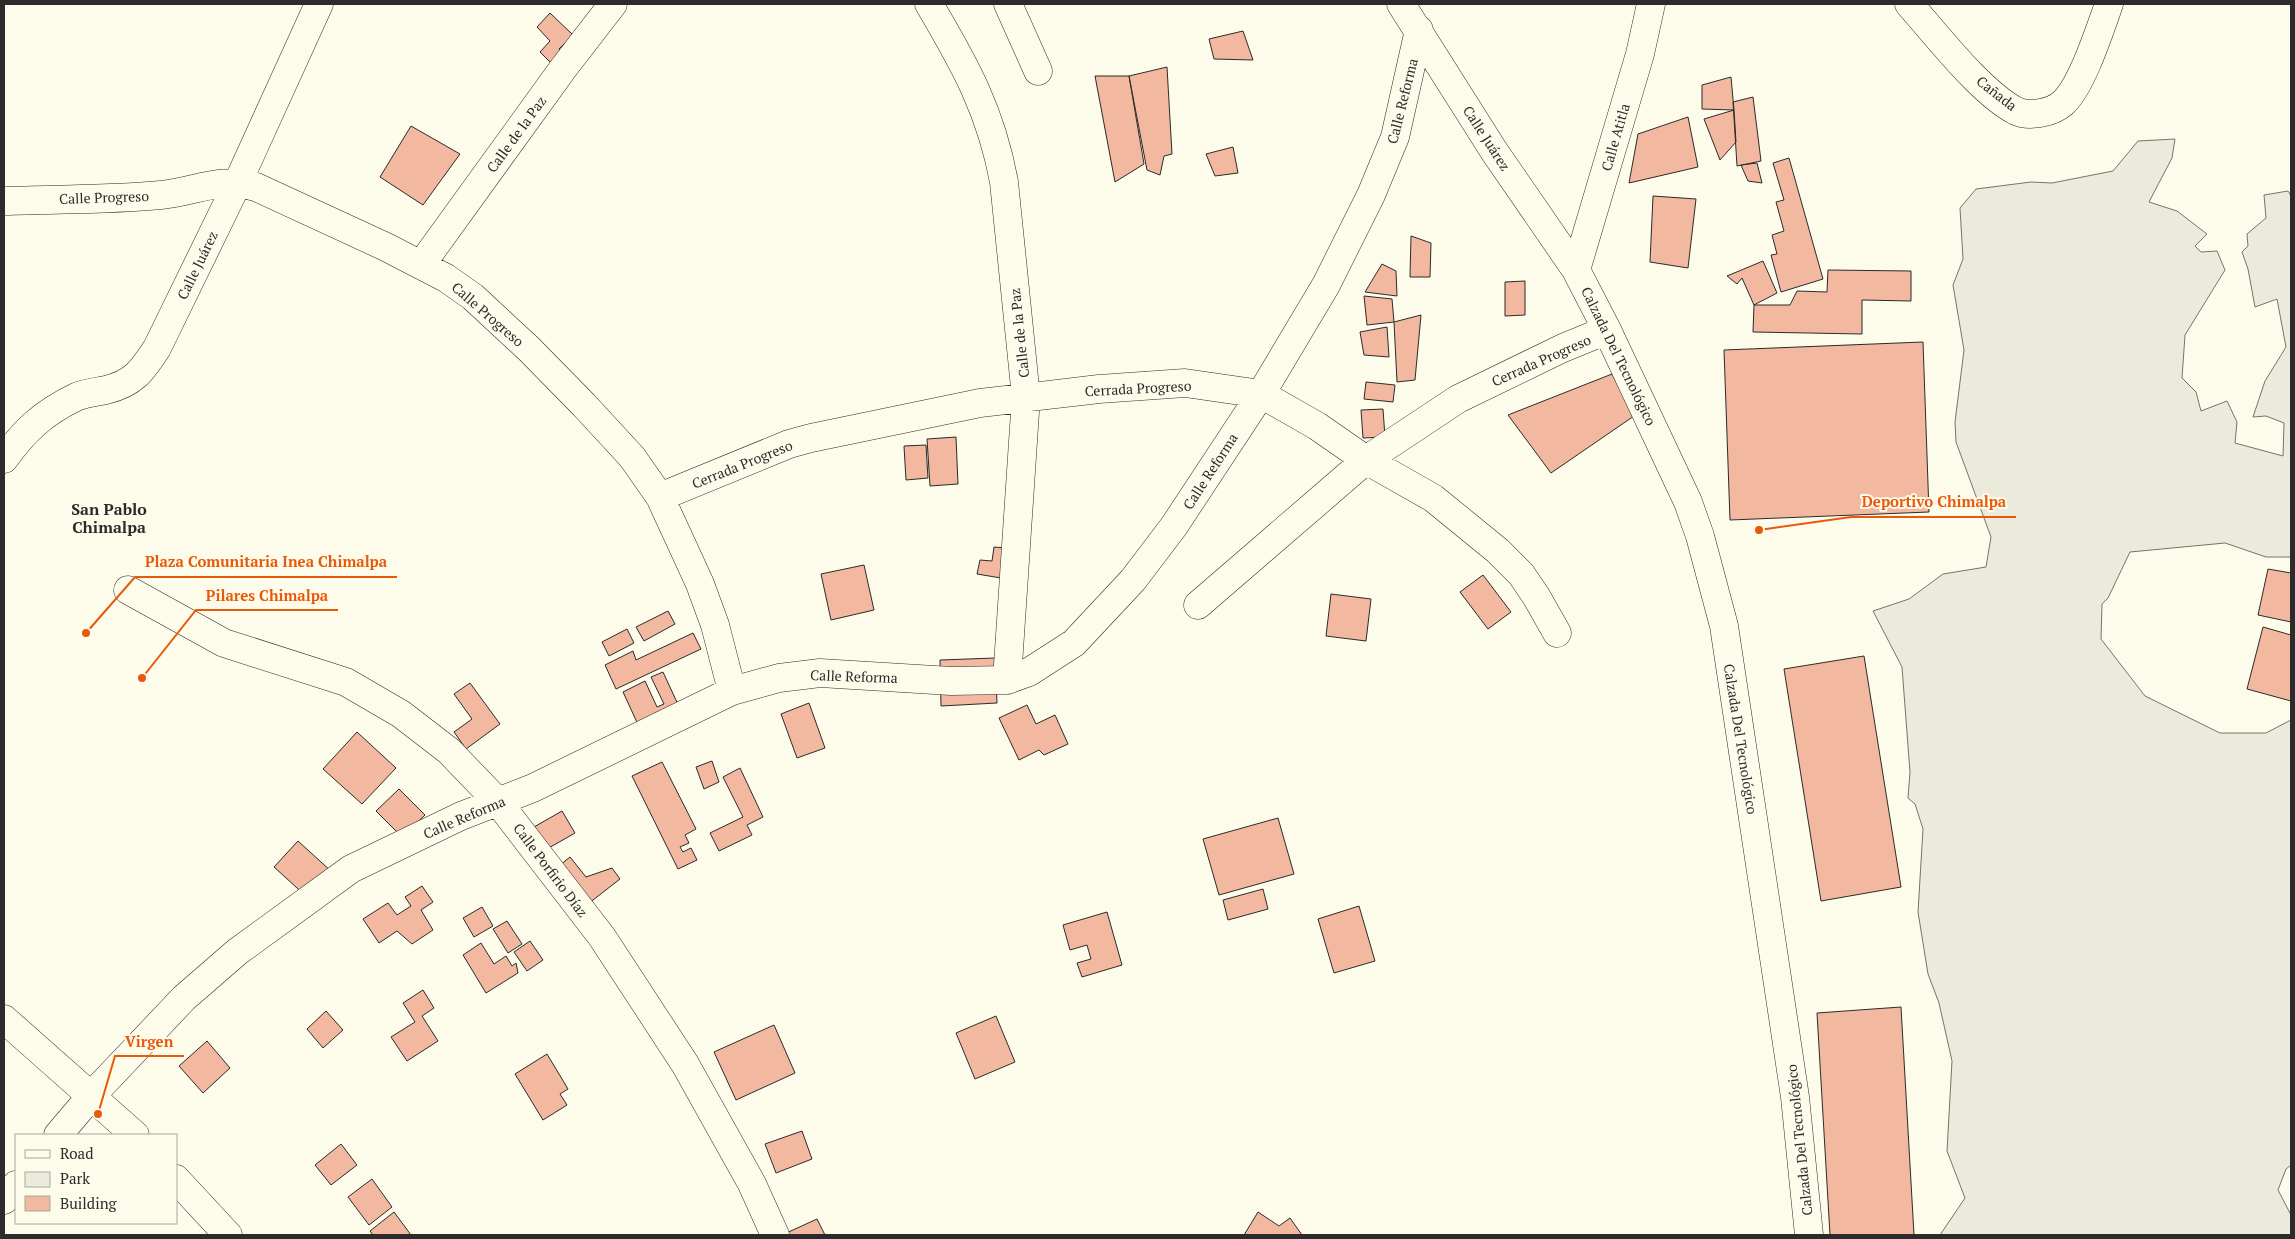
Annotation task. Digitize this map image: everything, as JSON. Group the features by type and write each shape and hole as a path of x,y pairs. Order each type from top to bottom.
{"street":[{"name":"Calle Juárez","path":"4,459 34,422 53,409 79,396 124,385 142,372 157,348 238,182 319,4"},
{"name":"Calle de la Paz","path":"421,265 594,27 613,4"},
{"name":"Calle de la Paz","path":"929,4 964,64 986,112 998,150 1004,182 1026,397 1007,680"},
{"path":"1008,4 1038,72"},
{"name":"Calle Juárez","path":"1401,4 1494,151 1576,270"},
{"name":"Calle Atitla","path":"1576,270 1640,54 1651,4"},
{"name":"Cañada","path":"1909,4 1986,89 2018,112 2036,113 2050,112 2064,103 2091,54 2109,4"},
{"name":"Calle Reforma","path":"59,1134 92,1095 202,981 237,952 351,869 461,816 533,788 732,691 779,678 820,673 951,681 1007,680 1029,672 1074,643 1127,587 1174,526 1261,394 1326,285 1380,175 1395,137 1419,30"},
{"name":"Calle Progreso","path":"4,201 163,195 197,187 238,182 256,187 446,278 473,297 529,349 632,457 660,497 700,584 715,625 732,691"},
{"name":"Calzada Del Tecnológico","path":"1576,270 1607,330 1688,502 1700,536 1724,626 1795,1097 1809,1235"},
{"name":"Cerrada Progreso","path":"660,497 789,444 810,438 972,405 1026,397 1185,383 1261,394 1317,426 1366,460 1458,399 1563,348 1607,330"},
{"path":"1198,605 1366,460 1433,498 1498,551 1521,574 1557,633"},
{"name":"Calle Porfirio Díaz","path":"128,590 224,643 346,682 401,714 449,751 498,802 602,938 685,1064 752,1184 775,1235"},
{"path":"4,1019 134,1134"},
{"path":"178,1181 228,1235"},
{"path":"4,1200 15,1186"}],"green space":[{"path":"2175,139 2172,158 2149,202 2177,211 2207,234 2195,246 2201,252 2217,251 2225,270 2185,335 2182,378 2196,392 2201,411 2227,401 2237,422 2235,443 2283,456 2284,423 2266,416 2253,417 2265,381 2286,347 2277,299 2255,307 2248,269 2242,252 2248,246 2247,234 2266,218 2264,195 2288,191 2291,196 2291,557 2266,557 2225,543 2130,552 2108,598 2102,604 2101,639 2145,696 2220,733 2266,733 2291,720 2291,1165 2286,1169 2278,1190 2291,1215 2291,1235 1940,1235 1965,1198 1947,1151 1952,1061 1939,1003 1928,974 1918,912 1923,829 1915,804 1908,798 1910,772 1902,667 1873,611 1909,599 1943,574 1986,567 1991,537 1956,442 1955,422 1964,350 1953,285 1963,259 1960,208 1976,189 2031,182 2052,183 2113,171 2138,141"}],"building":[{"path":"550,13 573,35 559,49 569,60 558,70 540,52 550,41 537,27"},
{"path":"1243,31 1253,60 1214,59 1209,39"},
{"path":"1167,67 1172,154 1164,156 1160,175 1147,170 1129,76"},
{"path":"1095,76 1129,76 1144,164 1115,182"},
{"path":"1731,77 1734,110 1702,109 1702,85"},
{"path":"1753,97 1761,161 1737,166 1733,102"},
{"path":"1734,110 1736,142 1720,160 1704,119"},
{"path":"1688,117 1698,167 1629,183 1638,134"},
{"path":"411,126 460,154 423,205 380,177"},
{"path":"1233,147 1238,173 1215,176 1206,154"},
{"path":"1789,158 1823,279 1781,292 1771,255 1777,254 1772,235 1784,231 1776,202 1784,200 1773,163"},
{"path":"1757,163 1762,183 1748,181 1741,165"},
{"path":"1653,196 1696,199 1688,268 1650,262"},
{"path":"1411,236 1431,243 1430,277 1410,277"},
{"path":"1763,261 1777,293 1754,305 1742,278 1737,284 1727,276"},
{"path":"1382,264 1396,271 1397,296 1365,292"},
{"path":"1828,270 1911,271 1911,301 1862,300 1862,334 1753,332 1754,305 1790,305 1797,291 1827,292"},
{"path":"1525,281 1525,315 1505,316 1505,282"},
{"path":"1364,296 1392,299 1394,322 1367,325"},
{"path":"1421,315 1415,380 1397,382 1394,322"},
{"path":"1387,327 1389,357 1364,355 1360,332"},
{"path":"1923,342 1929,512 1730,520 1724,350"},
{"path":"1612,374 1634,416 1551,473 1508,415"},
{"path":"1366,382 1395,385 1393,402 1364,399"},
{"path":"1383,409 1385,437 1363,438 1361,410"},
{"path":"956,437 958,484 930,486 927,439"},
{"path":"926,445 928,478 906,480 904,446"},
{"path":"994,547 1006,548 1001,578 977,574 980,560 992,561"},
{"path":"864,565 874,610 831,620 821,574"},
{"path":"2268,569 2291,573 2291,622 2258,615"},
{"path":"1483,575 1511,612 1488,629 1460,592"},
{"path":"1331,594 1371,599 1366,641 1326,636"},
{"path":"668,611 675,624 644,641 636,627"},
{"path":"2263,627 2291,635 2291,701 2247,689"},
{"path":"627,629 634,643 609,656 602,642"},
{"path":"693,633 701,649 616,689 605,665 633,651 636,660"},
{"path":"1864,656 1901,887 1821,901 1784,669"},
{"path":"995,658 997,703 941,706 940,660"},
{"path":"663,672 681,711 641,731 623,692 645,681 657,707 664,704 651,677"},
{"path":"470,683 500,724 466,749 454,732 472,719 454,694"},
{"path":"809,703 825,748 797,758 781,714"},
{"path":"1027,705 1036,724 1055,715 1068,744 1044,755 1039,750 1019,760 999,718"},
{"path":"357,732 396,768 362,804 323,769"},
{"path":"712,761 719,782 704,789 696,767"},
{"path":"662,762 696,829 685,835 689,843 680,847 683,852 691,848 697,860 678,869 632,776"},
{"path":"740,768 763,817 747,825 752,835 719,851 710,833 743,817 723,777"},
{"path":"399,789 425,815 402,837 376,811"},
{"path":"562,811 575,833 540,853 527,831"},
{"path":"1278,818 1294,874 1219,895 1203,839"},
{"path":"298,841 332,872 308,898 274,867"},
{"path":"570,857 586,877 612,868 620,879 575,914 545,877"},
{"path":"422,886 433,902 421,910 433,930 412,944 397,931 379,943 363,919 388,903 397,915 411,906 405,897"},
{"path":"1263,889 1268,909 1228,920 1223,900"},
{"path":"1359,906 1375,961 1334,973 1318,919"},
{"path":"482,907 493,926 474,937 463,918"},
{"path":"1107,912 1122,965 1082,977 1077,963 1091,959 1087,945 1070,950 1063,925"},
{"path":"507,921 522,944 508,953 493,929"},
{"path":"530,941 543,960 527,971 514,952"},
{"path":"481,943 494,964 506,956 512,966 516,963 518,973 486,993 463,955"},
{"path":"423,990 434,1008 422,1016 438,1041 407,1061 391,1037 415,1022 403,1003"},
{"path":"1901,1007 1914,1235 1830,1235 1817,1013"},
{"path":"326,1011 343,1030 323,1048 307,1029"},
{"path":"996,1016 1015,1062 975,1079 956,1033"},
{"path":"774,1025 795,1073 736,1100 714,1052"},
{"path":"207,1041 230,1068 203,1093 179,1066"},
{"path":"547,1054 568,1089 560,1094 567,1105 543,1120 515,1074"},
{"path":"802,1131 812,1159 776,1173 765,1144"},
{"path":"341,1144 357,1165 331,1185 315,1165"},
{"path":"372,1179 392,1207 369,1225 348,1197"},
{"path":"394,1212 411,1235 373,1235 370,1231"},
{"path":"1258,1212 1279,1226 1290,1218 1302,1235 1244,1235"},
{"path":"817,1219 825,1235 782,1235"}],"place":[{"name":"Deportivo Chimalpa","path":"1759,530"},
{"name":"Plaza Comunitaria Inea Chimalpa","path":"86,633"},
{"name":"Pilares Chimalpa","path":"142,678"},
{"name":"Virgen","path":"98,1114"}],"district":[{"name":"San Pablo Chimalpa","path":"109,518"}]}
